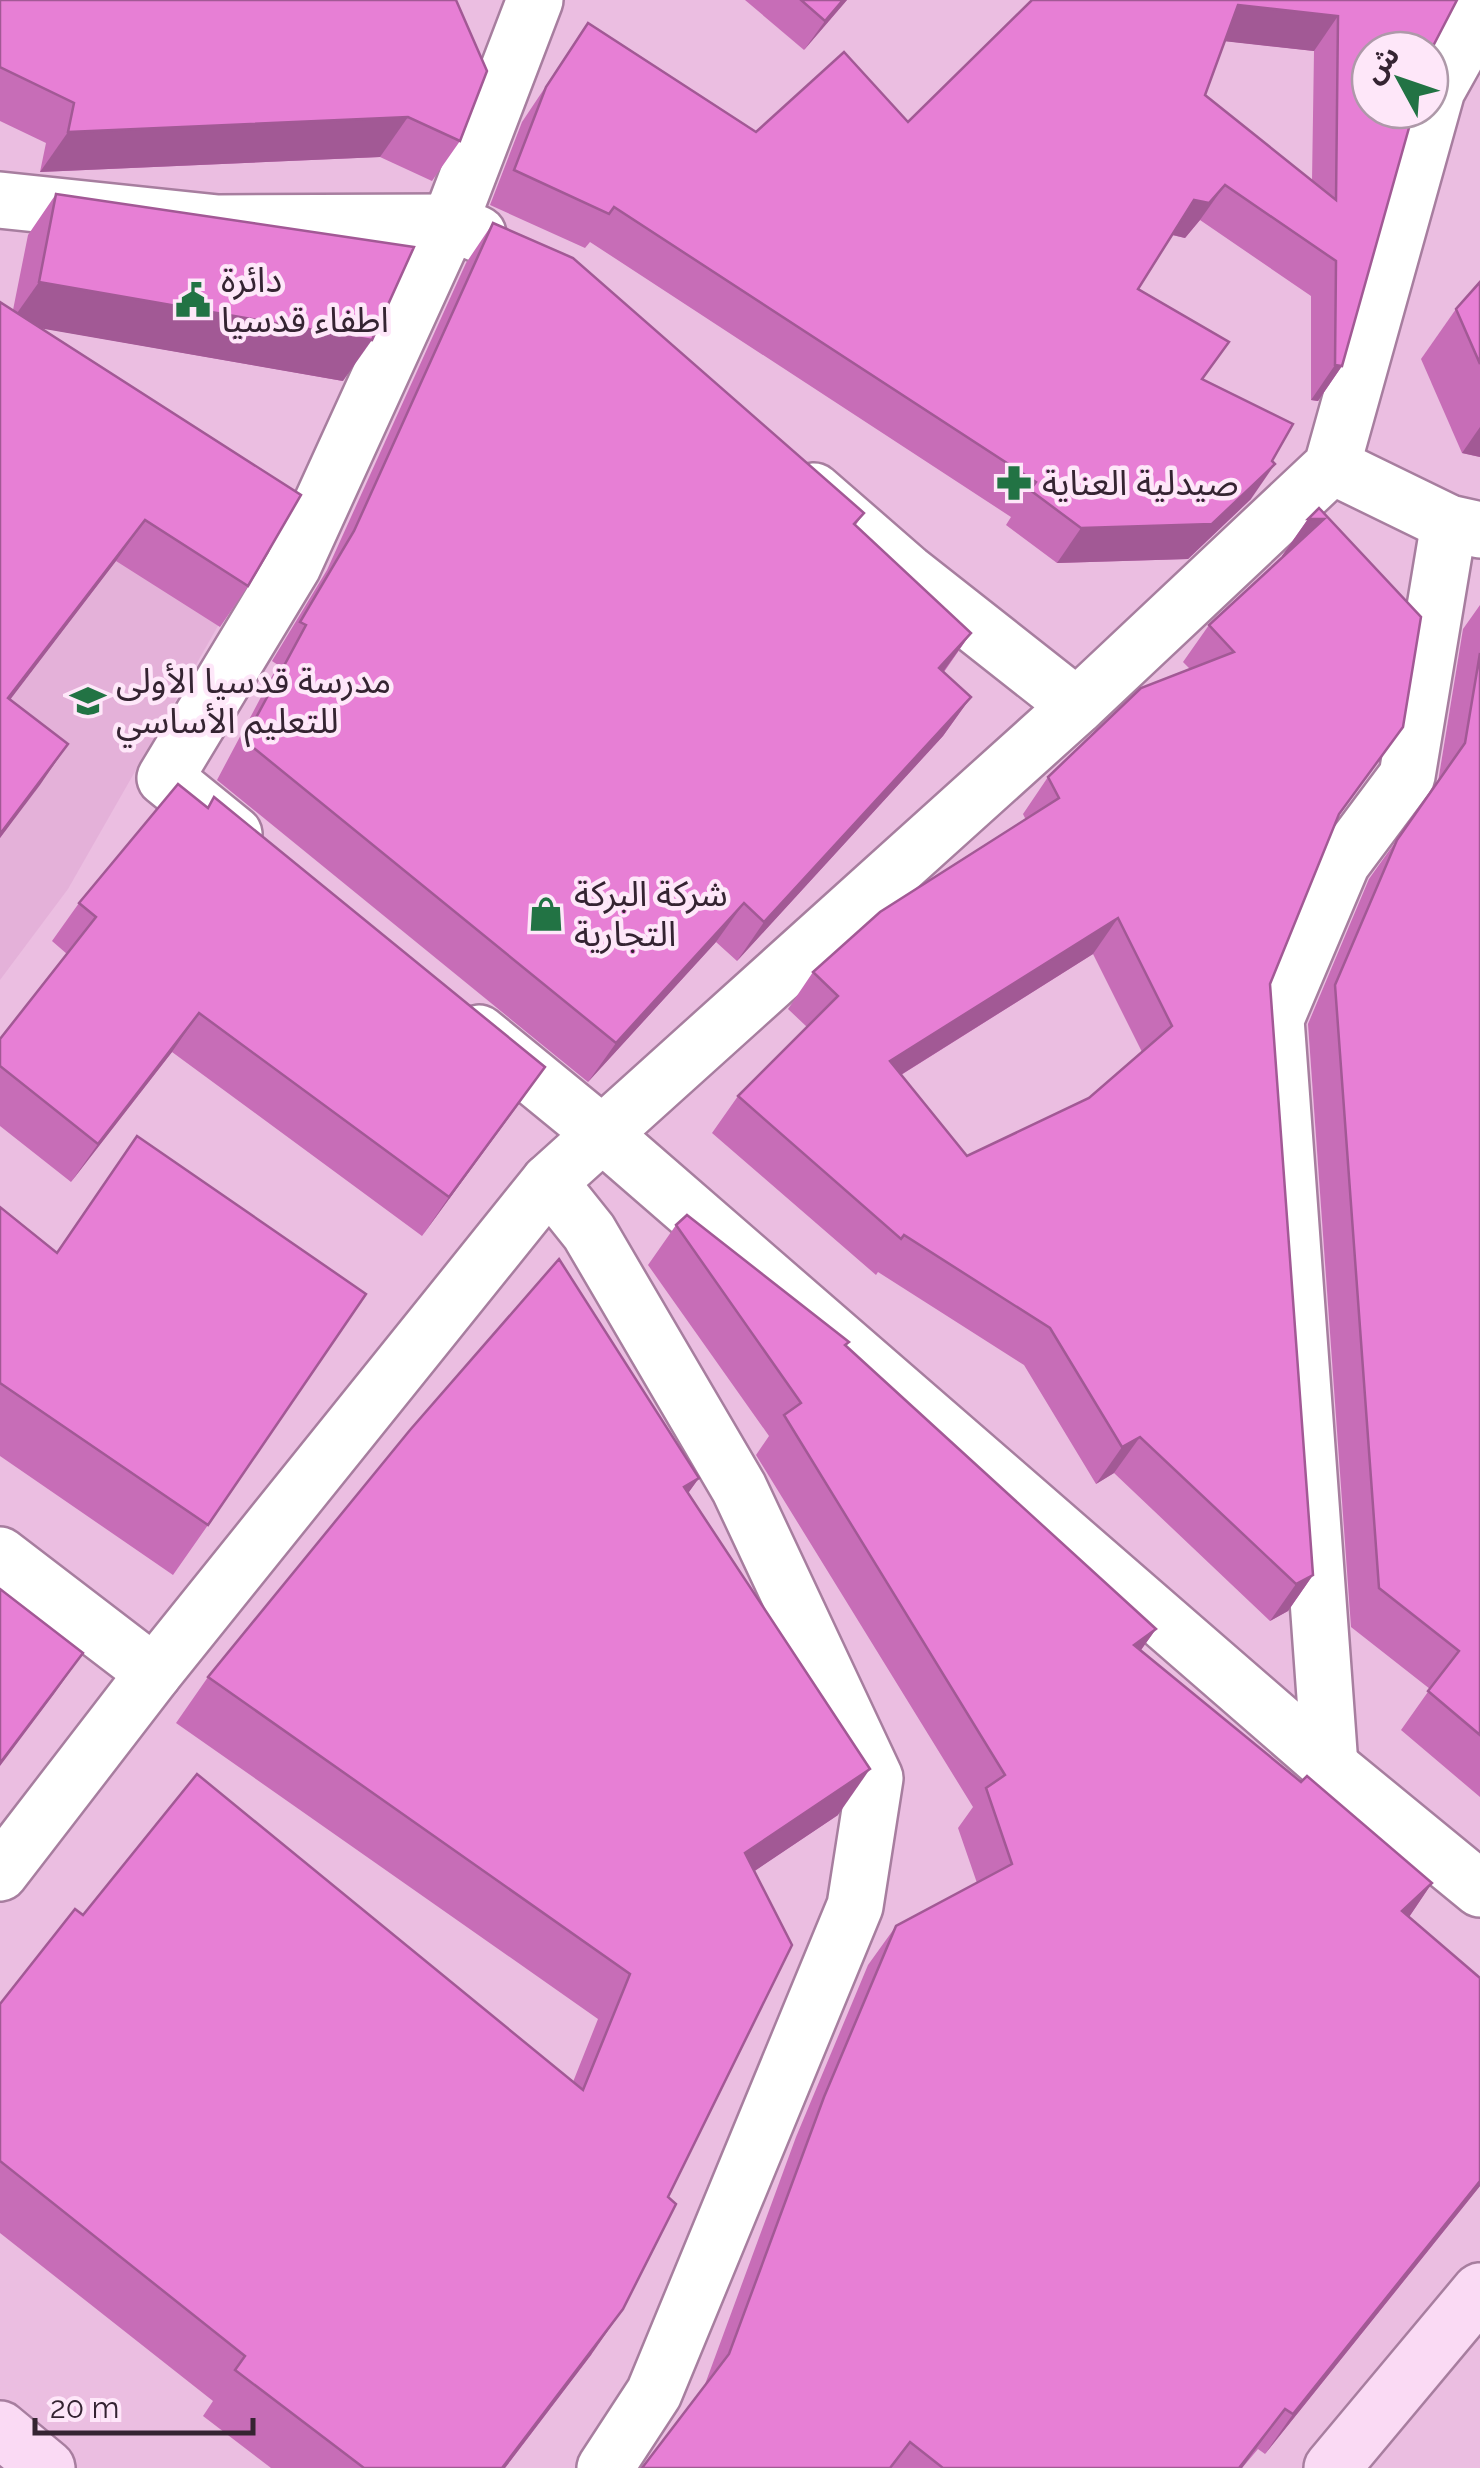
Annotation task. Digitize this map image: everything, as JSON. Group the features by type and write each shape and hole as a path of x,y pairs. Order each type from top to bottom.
{"main road":[{"path":"1332,2468 1480,2291"},
{"path":"0,2429 47,2468"}],"street":[{"path":"270,863 166,778 292,566 450,222 535,0"},
{"path":"0,1873 154,1673 548,1182 1076,706 1332,466 1437,90 1480,12"},
{"path":"0,200 218,224 450,222 530,256"},
{"path":"772,454 907,572 1076,706"},
{"path":"1330,1766 1276,1019 1342,863 1408,776 1464,526 1332,466"},
{"path":"435,998 600,1132 1330,1766 1480,1889"},
{"path":"548,1182 589,1232 739,1488 874,1778 855,1906 654,2393 605,2468"},
{"path":"0,1555 154,1673"}],"shaded area":[{"name":"مدرسة قدسيا الأولى للتعليم الأساسي","path":"0,340 283,512 68,889 0,980"}],"building":[{"path":"0,0 456,0 487,71 460,141 408,117 68,132 74,103 0,67"},
{"path":"801,0 843,0 825,21"},
{"path":"1032,0 1457,0 1441,30 1350,30 1350,130 1408,130 1342,366 1335,365 1336,261 1225,185 1209,203 1194,200 1138,289 1229,342 1202,379 1293,424 1272,461 1275,464 1212,524 1081,528 1030,490 1036,482 614,207 609,214 514,170 546,87 588,23 756,132 844,52 908,122","holes":["1238,5 1338,16 1336,200 1205,95"]},
{"path":"56,194 414,247 372,340 39,282"},
{"path":"493,223 573,258 864,513 854,524 971,633 939,668 971,697 764,922 744,903 616,1043 244,740 306,625 300,622 354,531"},
{"path":"1480,282 1480,364 1456,309"},
{"path":"0,302 301,495 248,586 145,520 8,698 68,744 0,834"},
{"path":"1319,508 1421,617 1403,727 1339,814 1270,984 1313,1575 1296,1584 1140,1437 1122,1447 1050,1328 904,1235 901,1239 738,1096 838,996 813,972 880,912 1059,798 1048,777 1141,688 1234,652 1209,625 1324,519 1308,519","holes":["1118,918 1172,1026 1089,1098 967,1156 890,1061"]},
{"path":"1480,653 1480,1735 1428,1691 1459,1651 1379,1588 1335,985 1397,840 1465,743"},
{"path":"178,784 208,808 214,797 545,1067 449,1197 199,1013 98,1144 0,1066 0,1039 96,917 79,903"},
{"path":"137,1136 366,1294 208,1525 0,1383 0,1207 57,1253"},
{"path":"687,1215 849,1342 845,1345 1156,1629 1134,1645 1301,1782 1307,1776 1432,1883 1402,1911 1480,1978 1480,2181 1293,2414 1285,2409 1239,2468 943,2468 910,2442 890,2468 642,2468 729,2354 824,2097 896,1926 1012,1864 986,1788 1005,1775 784,1415 801,1403 676,1225"},
{"path":"559,1259 699,1478 684,1487 870,1769 745,1853 792,1945 668,2197 676,2204 623,2309 502,2468 364,2468 235,2370 245,2356 0,2161 0,2004 75,1909 83,1915 197,1774 583,2090 630,1974 208,1677 410,1430"},
{"path":"0,1589 83,1653 0,1763"}],"place":[{"name":"دائرة اطفاء قدسيا","path":"193,300"},
{"name":"صيدلية العناية","path":"1014,483"},
{"name":"مدرسة قدسيا الأولى للتعليم الأساسي","path":"88,701"},
{"name":"شركة البركة التجارية","path":"546,914"}]}
